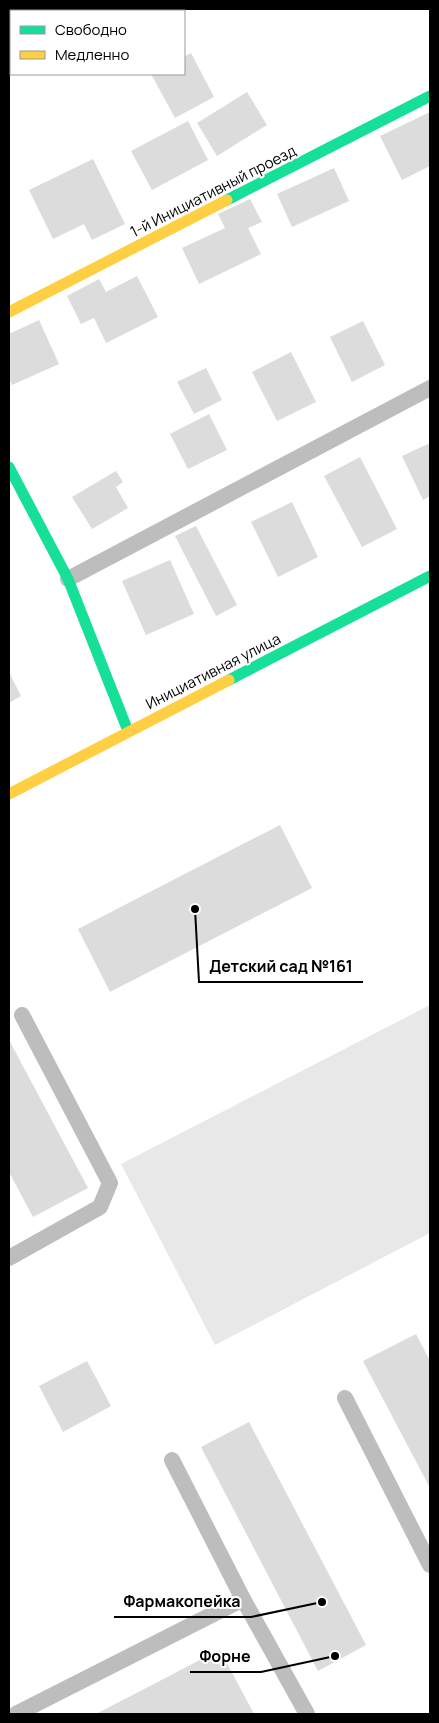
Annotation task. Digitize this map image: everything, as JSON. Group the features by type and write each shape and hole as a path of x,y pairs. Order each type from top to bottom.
{"street":[{"name":"1-й Инициативный проезд","path":"9,312 430,96"},
{"path":"9,467 68,579 128,731"},
{"name":"Инициативная улица","path":"9,794 430,576"}],"lane":[{"path":"68,579 430,388"},
{"path":"9,1258 100,1206 110,1183 22,1015"},
{"path":"345,1398 430,1565"},
{"path":"172,1460 243,1599 308,1714"},
{"path":"16,1714 243,1599"}],"shaded area":[{"path":"430,1005 430,1233 215,1345 121,1164"}],"building":[{"path":"96,9 96,10 64,10"},
{"path":"101,9 132,10 102,10"},
{"path":"191,53 214,97 175,118 152,75 185,75 185,56"},
{"path":"247,92 267,125 217,156 197,123"},
{"path":"430,112 430,166 402,180 380,136"},
{"path":"188,121 208,160 152,190 131,151"},
{"path":"93,159 125,224 92,240 84,224 53,239 29,190"},
{"path":"334,168 349,201 292,227 277,194"},
{"path":"250,199 262,222 248,228 261,254 199,284 182,248 225,228 218,214"},
{"path":"137,276 158,317 106,343 94,318 81,324 67,296 99,279 106,292"},
{"path":"39,320 59,364 12,385 9,378 9,334"},
{"path":"363,321 385,365 352,382 330,337"},
{"path":"291,352 316,402 277,421 252,372"},
{"path":"206,368 222,400 194,414 177,382"},
{"path":"209,414 227,450 188,469 170,434"},
{"path":"430,443 430,496 423,500 402,456"},
{"path":"360,457 397,529 362,547 324,476"},
{"path":"116,471 123,482 116,487 128,508 92,529 72,497"},
{"path":"292,502 318,557 278,577 251,522"},
{"path":"196,526 237,605 216,616 175,536"},
{"path":"170,560 194,614 146,635 122,581"},
{"path":"9,672 21,696 9,703"},
{"path":"280,825 312,888 110,992 78,929"},
{"path":"9,1040 88,1188 33,1217 9,1172"},
{"path":"416,1334 430,1361 430,1488 363,1361"},
{"path":"87,1361 111,1406 63,1432 39,1386"},
{"path":"249,1422 366,1645 318,1671 201,1447"},
{"path":"220,1650 254,1714 96,1714 198,1661"}],"traffic: fast":[{"path":"227,200 430,96"},
{"path":"9,467 68,579 128,731"},
{"path":"229,680 430,576"}],"traffic: slow":[{"path":"9,312 227,200"},
{"path":"9,794 229,680"}],"place":[{"name":"Детский сад №161","path":"195,909"},
{"name":"Фармакопейка","path":"322,1602"},
{"name":"Форне","path":"335,1656"}]}
